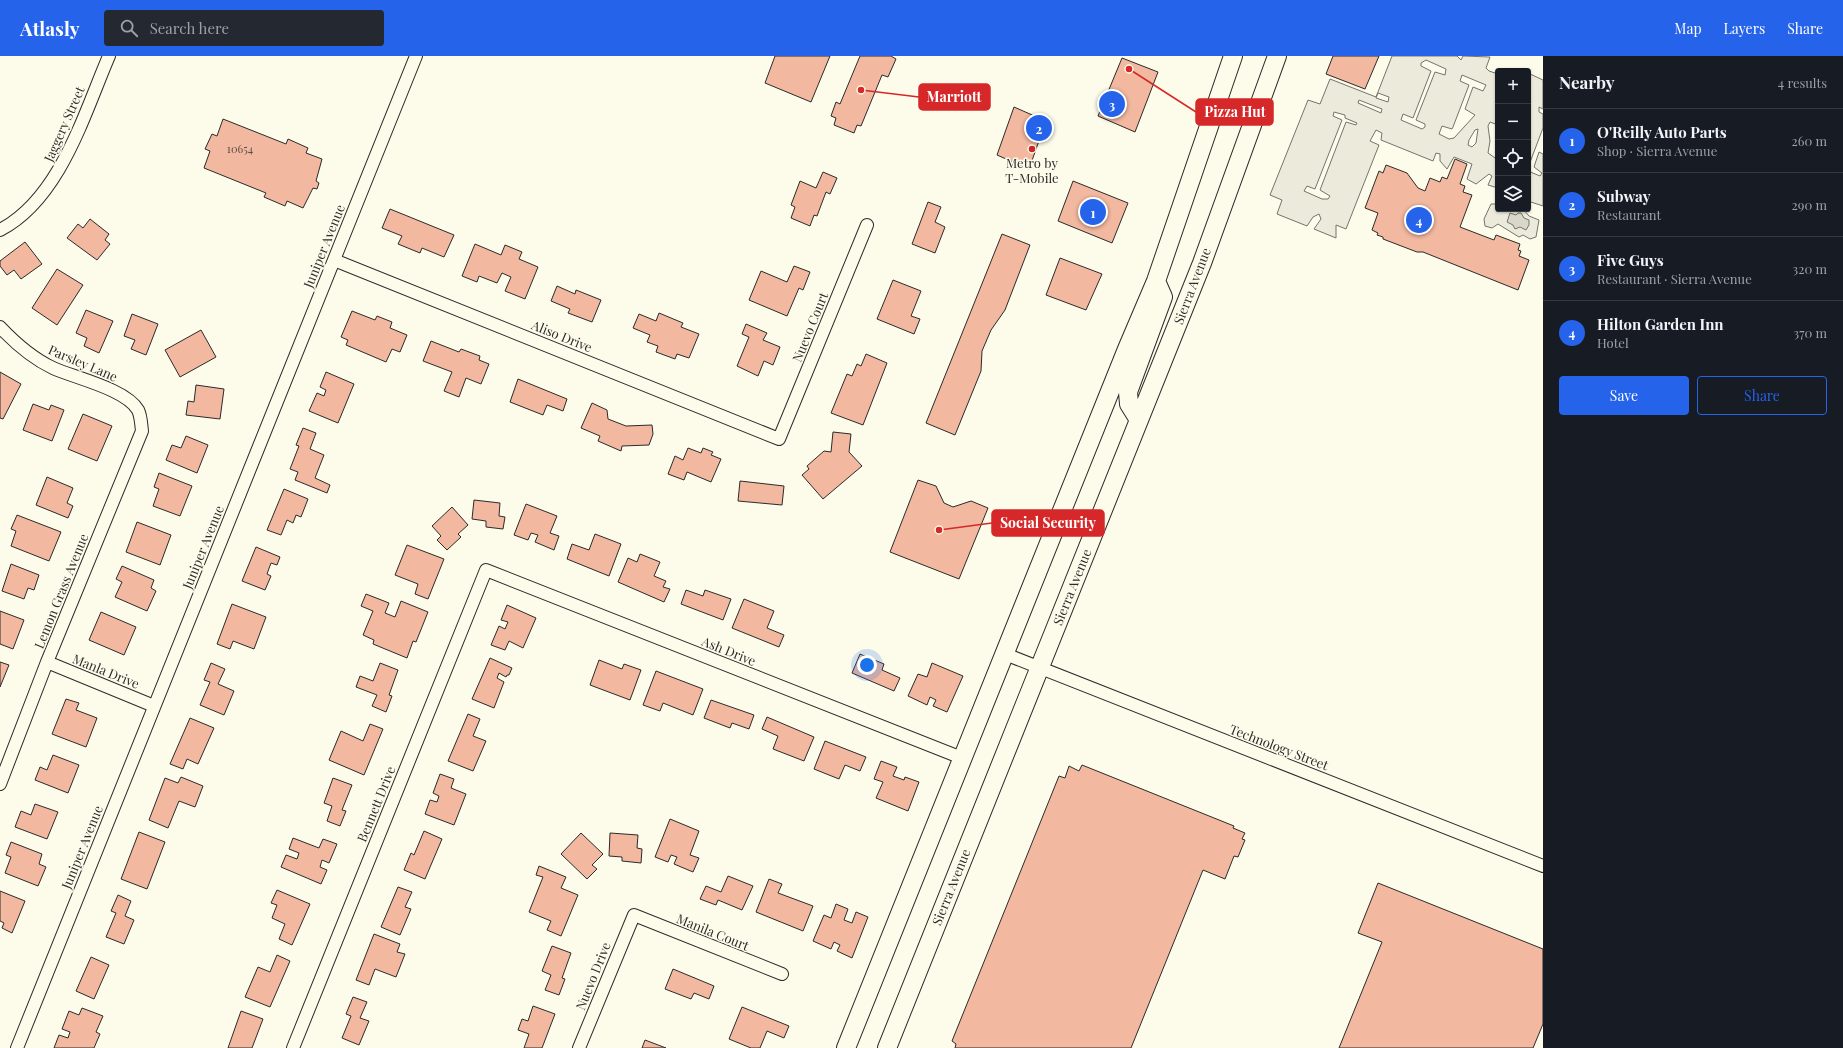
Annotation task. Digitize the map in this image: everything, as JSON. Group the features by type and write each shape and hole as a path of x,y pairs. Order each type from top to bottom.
{"main road":[{"path":"846,1048 1156,281 1233,56"},
{"name":"Sierra Avenue","path":"887,1048 1202,263 1277,56"},
{"path":"1139,420 1129,404 1128,392 1163,297 1156,281"}],"street":[{"name":"Jaggery Street","path":"0,230 29,208 54,179 65,160 108,56"},
{"name":"Juniper Avenue","path":"17,1048 416,56"},
{"name":"Nuevo Court","path":"779,439 867,225"},
{"name":"Aliso Drive","path":"334,260 779,439"},
{"name":"Parsley Lane","path":"0,327 32,356 53,368 120,394 131,401 138,410"},
{"name":"Lemon Grass Avenue","path":"0,784 47,662 142,431 141,419 138,410"},
{"name":"Ash Drive","path":"486,570 962,758"},
{"name":"Bennett Drive","path":"293,1048 486,570"},
{"name":"Technology Street","path":"1005,654 1543,866"},
{"name":"Manla Drive","path":"47,662 154,706"},
{"name":"Manila Court","path":"634,916 782,974"},
{"name":"Nuevo Drive","path":"579,1048 634,916"}],"shaded area":[{"path":"1392,56 1457,56 1461,60 1463,56 1490,57 1486,68 1495,73 1495,124 1490,122 1488,126 1490,141 1488,153 1495,158 1495,187 1488,185 1492,176 1489,174 1476,184 1467,179 1472,164 1454,157 1447,169 1440,161 1440,154 1436,153 1433,161 1381,140 1382,133 1376,130 1370,141 1379,145 1346,229 1336,225 1336,238 1314,229 1321,219 1319,214 1313,217 1307,226 1277,214 1282,200 1270,195 1308,100 1320,104 1330,79 1376,97","holes":["1426,60 1446,69 1445,75 1435,72 1416,120 1425,124 1425,127 1422,129 1401,120 1403,114 1413,118 1431,71 1421,66 1421,63","1462,75 1486,85 1483,91 1473,87 1465,109 1475,115 1454,138 1449,139 1439,134 1442,126 1452,129 1453,127 1469,85 1460,81","1378,93 1389,97 1388,102 1376,98","1359,100 1382,109 1381,113 1358,103","1334,112 1345,115 1345,118 1357,123 1356,125 1346,122 1320,190 1330,196 1328,199 1322,199 1304,191 1307,186 1315,189 1342,120 1333,116","1478,129 1476,143 1472,147 1468,145 1469,140 1475,130"]},
{"path":"1531,74 1543,80 1543,109 1539,107 1539,112 1543,114 1543,128 1531,160"},
{"path":"1539,152 1543,154 1543,206 1531,202 1531,172 1540,176 1542,173 1534,167"},
{"path":"1491,204 1495,204 1495,212 1526,212 1529,216 1539,220 1536,237 1530,239 1523,235 1519,237 1498,224 1492,228 1485,226 1484,219"},
{"path":"1510,213 1516,215 1521,213 1524,218 1529,220 1529,225 1526,230 1520,227 1515,229 1513,225 1507,222"}],"building":[{"path":"775,56 830,56 811,102 765,83"},
{"path":"860,56 891,56 896,59 888,77 882,75 861,126 857,125 854,133 834,125 836,118 831,116 836,102 840,104"},
{"path":"1333,56 1379,56 1365,89 1326,74"},
{"path":"1122,58 1158,72 1135,132 1098,116"},
{"path":"1014,107 1046,121 1029,169 997,155"},
{"path":"223,119 286,144 288,139 308,148 306,153 322,159 316,181 319,183 317,189 313,188 303,208 287,201 285,206 264,197 266,193 204,168 210,151 205,149 212,134 217,136"},
{"path":"1455,159 1467,164 1460,184 1465,186 1463,192 1472,195 1460,227 1494,240 1496,235 1520,244 1518,250 1521,251 1519,256 1529,260 1518,290 1423,252 1417,252 1383,239 1383,237 1377,235 1378,233 1372,230 1378,213 1365,208 1379,171 1383,173 1386,165 1407,173 1418,188 1425,191 1430,178 1440,182 1442,177 1447,179"},
{"path":"823,172 837,178 830,194 826,192 817,216 814,215 810,226 791,218 795,207 791,205 800,181 816,188"},
{"path":"1073,181 1128,203 1112,243 1058,221"},
{"path":"928,202 941,207 935,222 945,227 935,253 912,244"},
{"path":"390,209 454,235 444,257 422,248 420,253 398,244 402,236 382,228"},
{"path":"90,219 109,234 105,240 110,244 97,260 67,238 78,224 83,228"},
{"path":"1002,234 1030,245 1005,310 991,330 982,351 981,371 955,435 926,423"},
{"path":"25,242 42,264 21,279 14,270 7,275 0,266 0,261"},
{"path":"475,244 501,255 505,245 522,252 519,259 538,267 525,299 505,291 511,277 502,273 497,283 479,276 477,282 462,276"},
{"path":"1060,258 1102,274 1086,310 1046,295"},
{"path":"794,266 810,272 803,290 799,288 787,316 749,300 761,271 787,282"},
{"path":"57,269 83,285 57,325 32,308"},
{"path":"893,280 921,291 911,316 920,319 914,334 877,319"},
{"path":"557,286 575,294 576,290 601,300 592,322 568,313 570,309 551,301"},
{"path":"86,310 113,321 99,353 84,346 87,338 76,333"},
{"path":"352,311 375,320 377,316 392,322 390,328 407,335 400,352 392,349 386,362 346,345 348,340 341,337"},
{"path":"659,313 683,323 681,327 699,334 689,358 677,354 675,359 656,352 658,346 647,342 650,335 633,328 639,314 656,321"},
{"path":"132,314 158,324 146,355 131,349 135,340 124,336"},
{"path":"746,324 767,333 763,340 780,347 773,365 764,361 758,376 737,366 749,337 742,334"},
{"path":"201,330 216,357 180,377 165,350"},
{"path":"431,341 459,352 461,349 480,356 479,360 489,364 481,384 466,378 459,397 444,391 452,372 423,361"},
{"path":"866,354 887,363 863,425 831,413 847,374 852,376 857,364 861,366"},
{"path":"0,372 21,384 3,419 0,418"},
{"path":"326,372 354,384 338,423 309,411 317,393 324,396 326,390 320,387"},
{"path":"518,379 567,399 563,411 547,405 543,415 510,402"},
{"path":"196,385 224,389 220,419 186,415 188,401 194,402"},
{"path":"592,403 607,410 608,419 626,426 652,425 653,434 649,445 622,446 621,451 598,441 600,436 581,428"},
{"path":"33,404 49,410 51,405 64,410 52,441 23,430"},
{"path":"83,414 112,426 97,461 68,449"},
{"path":"303,428 316,433 310,449 324,455 315,478 330,485 327,493 295,480 298,472 290,469 299,446 296,445"},
{"path":"833,432 851,434 849,452 862,466 823,499 802,475 809,469 807,466 824,451 831,452"},
{"path":"186,436 208,445 197,473 166,460 172,445 181,448"},
{"path":"688,448 701,453 703,448 713,452 711,455 721,459 711,482 687,472 684,480 668,474 675,456 683,460"},
{"path":"159,473 192,486 180,516 153,506 159,489 154,487"},
{"path":"47,477 73,488 67,503 73,506 68,518 36,505"},
{"path":"918,480 936,486 944,503 953,507 971,501 988,508 959,579 890,552"},
{"path":"740,481 784,486 782,505 738,501"},
{"path":"284,489 308,499 301,517 296,515 293,523 287,520 281,535 267,530"},
{"path":"474,500 500,503 499,516 505,517 503,529 486,527 486,521 472,519"},
{"path":"526,504 557,516 550,533 559,536 554,550 535,542 538,535 531,533 528,540 514,535"},
{"path":"452,507 468,525 458,534 461,537 447,550 437,540 441,536 432,526"},
{"path":"17,515 61,532 49,561 11,546 16,531 11,529"},
{"path":"137,522 171,535 160,565 126,552"},
{"path":"595,534 621,544 609,576 567,559 572,544 589,550"},
{"path":"407,545 444,559 428,599 415,594 418,584 395,575"},
{"path":"256,547 280,557 277,565 271,563 267,574 271,576 265,590 242,581"},
{"path":"640,554 660,562 654,576 666,581 663,587 670,589 664,602 618,582 628,558 637,562"},
{"path":"11,564 39,575 34,590 28,588 24,599 2,591"},
{"path":"122,566 154,580 151,588 156,591 147,611 115,597 122,582 116,579"},
{"path":"686,590 703,596 705,590 731,599 723,620 681,604"},
{"path":"366,594 389,603 385,613 395,617 401,601 428,612 416,642 413,641 407,658 373,644 374,640 363,635 373,611 361,606"},
{"path":"744,599 774,611 767,628 784,635 779,647 732,628"},
{"path":"232,604 266,617 254,649 233,641 230,649 217,644"},
{"path":"507,605 536,618 523,648 509,641 505,650 491,645 499,626 505,629 508,622 501,620"},
{"path":"0,611 24,620 13,649 0,644"},
{"path":"101,612 136,627 124,655 89,640"},
{"path":"860,654 884,664 882,670 900,678 894,691 852,673"},
{"path":"490,658 512,668 509,675 506,677 499,673 497,678 504,682 494,708 472,699"},
{"path":"599,660 622,669 624,664 641,670 630,700 590,685"},
{"path":"0,662 9,665 0,687"},
{"path":"211,663 225,669 218,684 234,691 224,715 200,705 210,682 204,680"},
{"path":"380,663 398,670 389,695 392,696 386,712 372,706 377,695 356,687 360,676 373,681"},
{"path":"932,663 963,676 947,712 933,706 936,700 930,697 927,705 908,696 918,674 927,677"},
{"path":"656,671 703,689 693,715 663,703 660,711 643,705"},
{"path":"66,699 79,703 76,710 97,718 86,747 52,734"},
{"path":"711,700 754,715 749,729 732,723 730,728 704,718"},
{"path":"468,714 480,719 473,736 486,741 473,771 448,761"},
{"path":"767,717 814,737 804,761 773,749 778,736 762,729"},
{"path":"190,718 214,728 198,764 187,759 183,769 170,764"},
{"path":"370,724 383,729 364,775 329,760 341,731 363,741"},
{"path":"825,741 866,757 860,771 845,765 839,779 814,769"},
{"path":"53,755 79,765 68,793 35,780 40,767 47,770"},
{"path":"881,761 897,767 893,776 904,780 905,777 919,782 908,811 876,798 883,782 874,779"},
{"path":"1082,765 1234,826 1233,828 1245,833 1242,839 1245,840 1238,857 1234,856 1225,879 1203,870 1131,1048 955,1048 956,1044 952,1041 1059,776 1065,778 1069,766 1079,771"},
{"path":"440,774 454,779 451,788 466,794 454,825 425,814 430,800 437,802 439,796 433,793"},
{"path":"181,777 203,786 195,807 179,801 168,828 149,820 165,778 178,783"},
{"path":"333,778 352,785 342,810 346,811 340,826 327,821 332,806 324,803"},
{"path":"35,804 58,812 47,839 15,827 21,811 31,815"},
{"path":"670,819 699,831 690,855 699,858 693,872 674,864 677,857 671,855 668,862 655,857"},
{"path":"424,831 442,839 425,879 404,870 411,853 414,855"},
{"path":"139,832 165,842 147,889 121,879"},
{"path":"581,833 603,854 592,865 597,869 587,879 561,854"},
{"path":"610,833 638,835 637,848 642,849 641,863 622,861 622,857 609,856"},
{"path":"293,838 319,848 323,839 337,844 329,863 322,860 320,867 327,870 321,884 281,867 286,855 297,859 299,853 289,849"},
{"path":"11,842 42,854 39,864 46,867 38,886 5,873 11,857 6,855"},
{"path":"539,866 566,877 561,888 578,895 561,936 547,930 551,921 529,912 543,877 536,875"},
{"path":"728,876 753,886 742,910 718,900 716,905 700,899 706,886 721,892"},
{"path":"769,879 782,884 778,893 813,906 803,931 756,912"},
{"path":"1378,883 1543,949 1543,1024 1533,1048 1339,1048 1382,942 1358,933"},
{"path":"398,887 412,892 405,907 411,909 400,935 381,927"},
{"path":"277,890 310,904 292,945 279,939 285,924 272,918 277,905 271,903"},
{"path":"0,891 25,901 12,933 2,928 4,923 0,921"},
{"path":"118,895 131,901 125,916 134,920 124,944 106,937 116,913 111,911"},
{"path":"836,904 848,909 844,920 852,923 856,912 868,917 852,958 837,951 840,945 834,942 831,949 813,941 824,915 831,918"},
{"path":"374,934 400,944 397,952 405,954 396,977 375,969 369,985 356,980"},
{"path":"552,946 571,953 562,978 565,979 559,995 545,990 551,975 542,971"},
{"path":"277,955 290,961 270,1007 245,997 258,967 270,972"},
{"path":"91,957 109,965 94,999 76,991"},
{"path":"673,969 714,986 709,999 694,993 691,999 665,989"},
{"path":"353,997 367,1002 360,1018 369,1021 359,1045 342,1038 351,1016 346,1014"},
{"path":"533,1006 555,1014 542,1048 524,1048 529,1034 518,1030 522,1019 528,1021"},
{"path":"742,1007 789,1026 784,1038 767,1031 760,1048 751,1048 729,1039"},
{"path":"82,1008 103,1016 96,1032 100,1034 94,1048 54,1048 59,1035 68,1038 70,1032 62,1029 69,1011 79,1015"},
{"path":"241,1011 263,1019 252,1048 228,1048"},
{"path":"645,1040 666,1048 642,1048"}],"place":[{"name":"Pizza Hut","path":"1129,69"},
{"name":"Marriott","path":"861,90"},
{"name":"Five Guys","path":"1112,104"},
{"name":"Subway","path":"1039,128"},
{"name":"Metro by T-Mobile","path":"1032,149"},
{"name":"O'Reilly Auto Parts","path":"1093,212"},
{"name":"Hilton Garden Inn","path":"1419,220"},
{"name":"Social Security","path":"939,530"}]}
